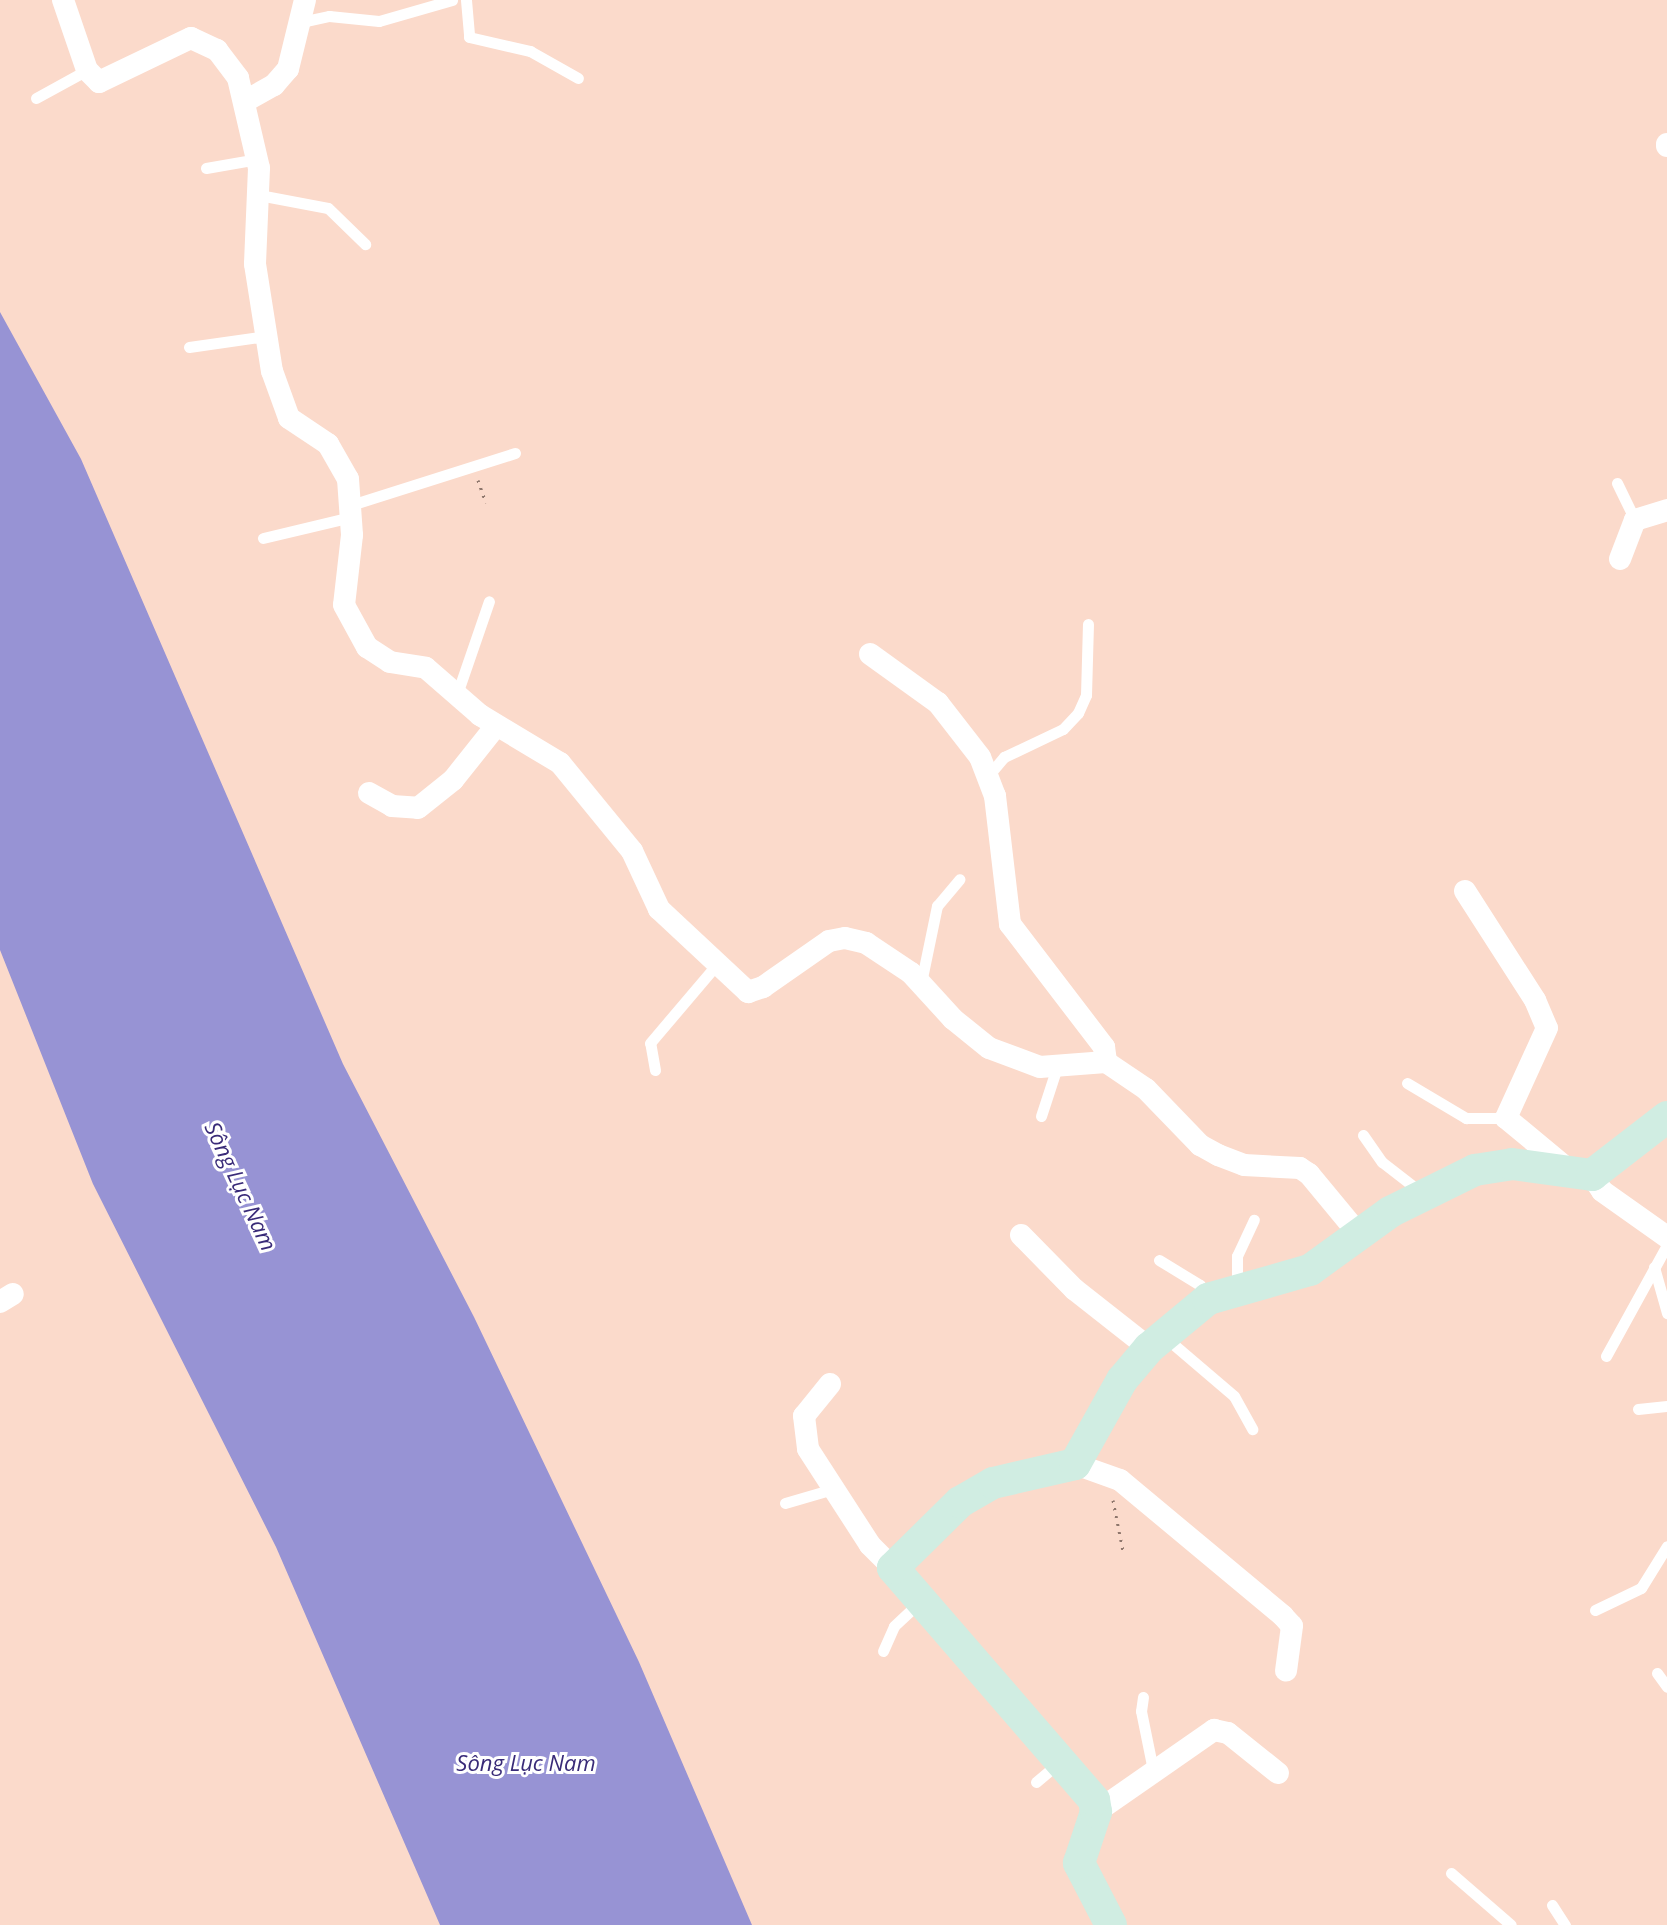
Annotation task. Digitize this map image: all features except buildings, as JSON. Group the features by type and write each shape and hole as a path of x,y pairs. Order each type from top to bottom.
{"street":[{"path":"63,0 87,70 99,82 191,38 217,50 247,100 258,159 255,264 266,336 289,418 339,457 351,511 344,605 367,647 390,662 426,668 496,726 560,763 632,851 659,909 717,964 754,992 829,941 845,938 886,954 989,1048 1022,1063 1057,1067 1106,1062 1146,1089 1200,1145 1218,1155 1244,1165 1309,1174 1357,1232"},
{"path":"247,100 274,85 288,69 302,11"},
{"path":"1620,559 1635,520 1667,510"},
{"path":"870,654 938,703 965,733 995,796 1010,924 1104,1047 1106,1062"},
{"path":"369,793 392,806 418,808 453,780 496,726"},
{"path":"1465,891 1535,1000 1547,1028 1506,1118 1667,1237"},
{"path":"1075,1464 1122,1380 1156,1341 1222,1294 1310,1270 1357,1232 1422,1194 1475,1170 1512,1164 1580,1173 1667,1117"},
{"path":"1021,1235 1074,1289 1156,1341"},
{"path":"830,1384 802,1426 808,1449 833,1489 920,1602 1063,1759 1094,1800 1096,1812 1079,1863 1111,1925"},
{"path":"893,1568 960,1502 993,1483 1075,1464 1111,1476 1147,1500 1283,1616 1292,1626 1286,1671"},
{"path":"1096,1812 1214,1730 1228,1733 1278,1773"}],"lane":[{"path":"302,11 314,16 379,21 452,0"},
{"path":"466,0 469,37 530,51 578,78"},
{"path":"36,98 87,70"},
{"path":"206,168 258,159"},
{"path":"259,195 328,208 365,244"},
{"path":"189,347 266,336"},
{"path":"263,538 351,511 445,472 475,470 515,453"},
{"path":"1617,483 1635,520"},
{"path":"457,694 489,601"},
{"path":"987,777 1004,757 1063,729 1078,713 1086,695 1088,624"},
{"path":"921,983 937,906 960,879"},
{"path":"655,1070 650,1043 717,964"},
{"path":"1041,1116 1057,1067"},
{"path":"1407,1083 1466,1118 1506,1118"},
{"path":"1363,1135 1382,1162 1422,1194"},
{"path":"1159,1260 1200,1285 1222,1294 1254,1220"},
{"path":"1606,1356 1667,1245"},
{"path":"1654,1267 1667,1313"},
{"path":"1156,1341 1234,1396 1252,1429"},
{"path":"1638,1409 1667,1406"},
{"path":"785,1503 833,1489"},
{"path":"1595,1610 1641,1588 1667,1546"},
{"path":"883,1651 894,1626 920,1602"},
{"path":"1657,1673 1667,1687"},
{"path":"1143,1697 1141,1711 1153,1770"},
{"path":"1036,1782 1063,1759"},
{"path":"1451,1873 1511,1925"},
{"path":"1552,1905 1565,1925"}],"path":[{"path":"475,470 486,503"},
{"path":"1111,1476 1123,1551"}],"water":[{"name":"Sông Lục Nam","path":"0,312 81,459 343,1064 474,1317 639,1662 752,1925 440,1925 276,1547 93,1184 0,950"}]}
